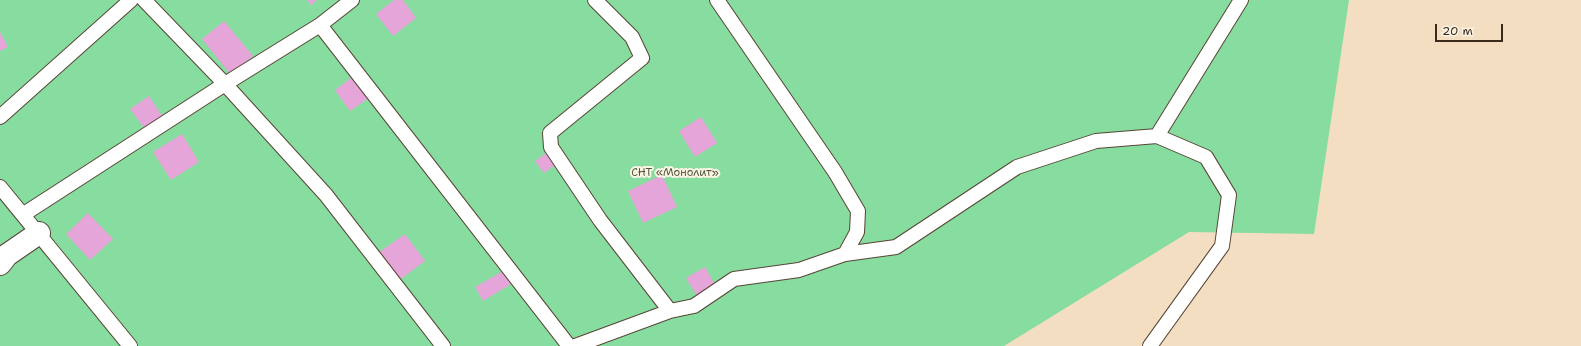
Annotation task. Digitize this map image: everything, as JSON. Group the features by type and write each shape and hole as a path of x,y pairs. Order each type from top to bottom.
{"street":[{"path":"0,264 7,255 38,233"}],"lane":[{"path":"0,117 131,0"},
{"path":"144,0 225,84 326,195 443,346"},
{"path":"24,214 225,84 320,25 352,0"},
{"path":"595,0 632,37 642,58 550,133 551,147 600,220 670,311"},
{"path":"717,0 835,172 858,210 857,232 845,254"},
{"path":"1157,136 1241,0"},
{"path":"320,25 569,346"},
{"path":"575,346 670,311 694,306 734,279 799,270 845,254 896,247 1017,167 1096,141 1157,136 1206,157 1229,195 1222,246 1150,346"},
{"path":"0,187 24,214 130,346"}],"green space":[{"name":"СНТ «Монолит»","path":"0,0 1349,0 1314,234 1189,232 1004,346 0,346"}],"building":[{"path":"307,0 317,0 311,5"},
{"path":"394,0 403,0 416,18 393,36 376,14"},
{"path":"224,21 253,56 230,74 202,39"},
{"path":"0,32 8,47 0,51"},
{"path":"355,75 370,97 350,111 335,90"},
{"path":"149,96 163,117 145,129 130,109"},
{"path":"701,117 717,143 695,157 679,131"},
{"path":"182,134 199,162 171,180 153,152"},
{"path":"549,151 558,163 544,173 535,161"},
{"path":"662,175 677,207 643,223 628,191"},
{"path":"88,213 113,239 90,260 66,234"},
{"path":"405,234 425,261 398,281 378,253"},
{"path":"705,267 715,285 697,296 686,278"},
{"path":"503,271 511,284 483,301 475,287"}]}
